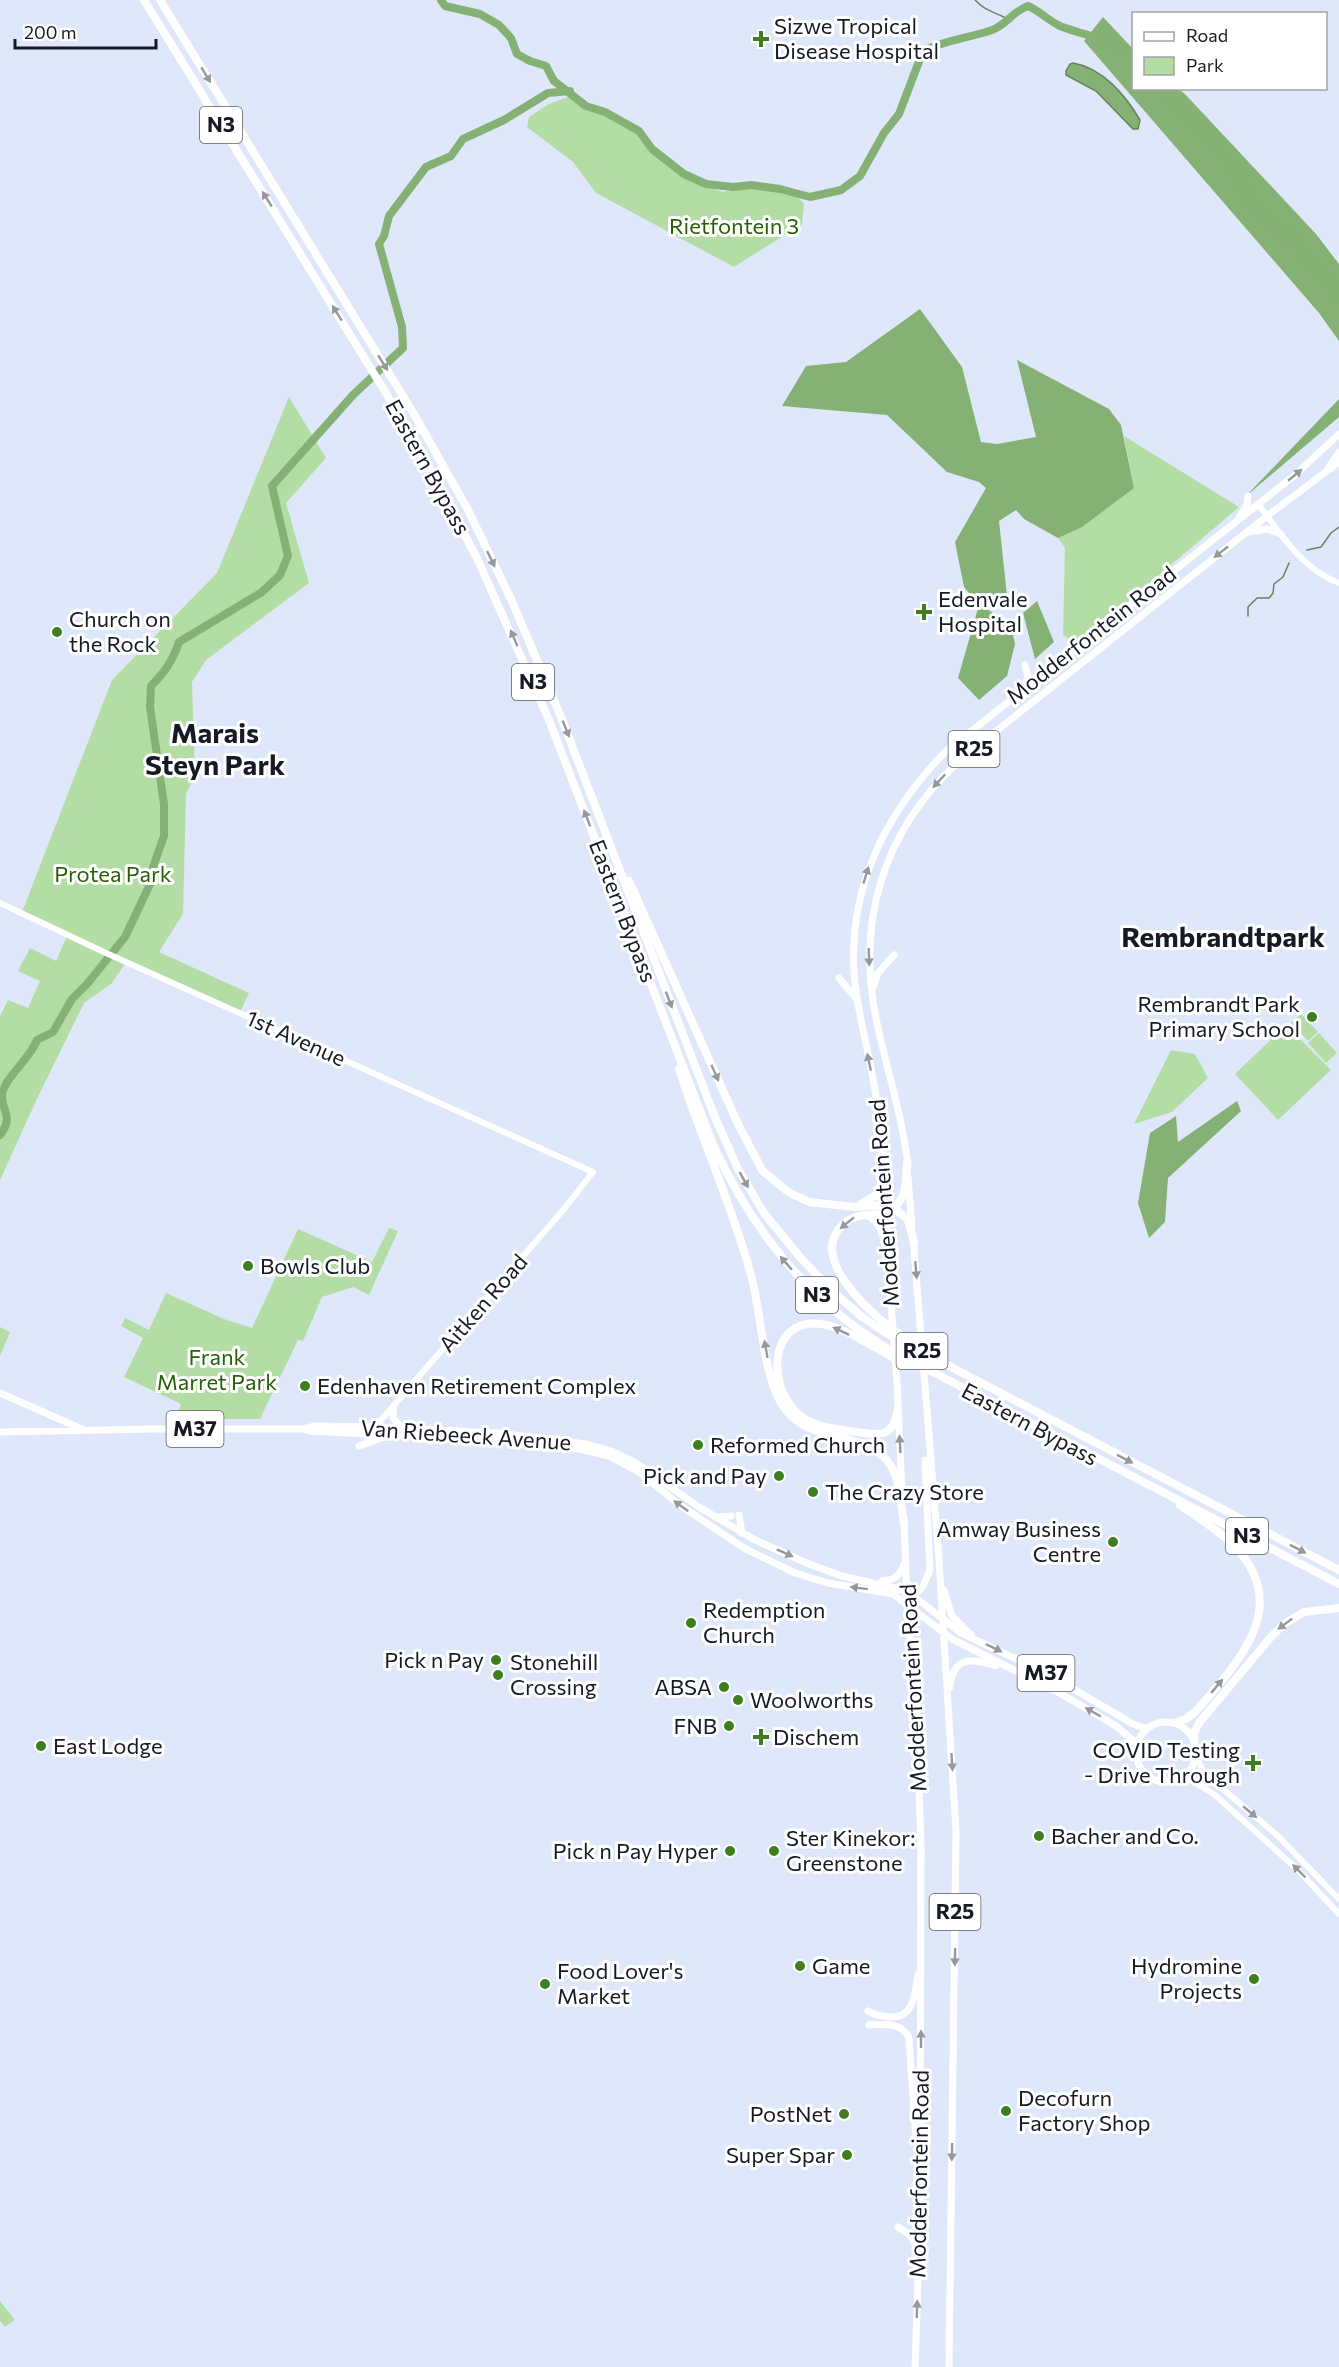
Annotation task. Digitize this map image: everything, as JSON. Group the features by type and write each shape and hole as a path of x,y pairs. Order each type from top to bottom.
{"highway":[{"name":"Eastern Bypass","path":"144,0 383,386 449,502 499,604 549,720 726,1173 753,1219 785,1263 819,1298 883,1346 1339,1584"},
{"name":"Eastern Bypass","path":"160,0 373,346 456,487 511,599 597,808 725,1143 764,1213 790,1247 830,1290 861,1317 886,1333 1339,1570"},
{"path":"597,808 756,1161 772,1180 802,1199 819,1204 895,1208 908,1220 914,1242"},
{"path":"653,991 748,1264 776,1393 786,1410 804,1426 830,1436 862,1443 880,1452 896,1477 904,1524"},
{"path":"895,1208 904,1192 907,1163"},
{"path":"854,1207 875,1197 879,1192 883,1177"},
{"path":"885,1209 848,1220 840,1228 834,1240 836,1266 845,1283 863,1306 878,1319 962,1374"},
{"path":"866,1215 876,1220 881,1227 887,1257"},
{"path":"898,1408 893,1426 888,1431 878,1434 830,1428 803,1418 787,1401 778,1377 778,1354 786,1337 794,1329 804,1324 834,1327 1051,1441 1118,1470"},
{"path":"1155,1487 1234,1545 1248,1563 1257,1581 1260,1596 1259,1616 1248,1647 1191,1715 1174,1723"},
{"path":"1194,1741 1194,1733 1199,1723 1276,1631 1304,1612 1339,1608"}],"main road":[{"name":"Modderfontein Road","path":"915,2367 919,2251 921,1949 921,1845 916,1702 907,1603 897,1382 883,1177 875,1090 854,975 854,931 861,892 877,846 895,814 927,771 952,746 1272,493 1329,446 1339,434"},
{"path":"1329,446 1339,439"},
{"path":"1325,473 1339,452"},
{"name":"Modderfontein Road","path":"949,2367 956,1843 940,1576 907,1163 900,1114 878,1030 868,953 876,895 899,836 926,795 966,755 1246,532 1339,462"},
{"path":"1234,523 1245,508 1249,497 1272,493"},
{"path":"1258,504 1281,534 1319,574 1339,583"},
{"path":"1246,532 1267,529 1281,534"},
{"path":"1023,689 1028,680 1025,665"},
{"name":"1st Avenue","path":"0,903 119,959 593,1172"},
{"path":"872,992 878,973 894,956"},
{"path":"839,978 858,1000"},
{"name":"Aitken Road","path":"373,1430 564,1209 593,1172"},
{"name":"Van Riebeeck Avenue","path":"1,1395 86,1431 303,1429 315,1426 373,1430 402,1428 586,1444 611,1451 636,1463 742,1533 809,1564 842,1576 907,1591 943,1620"},
{"path":"907,1603 923,1586 930,1570 925,1401"},
{"path":"393,1407 393,1418 402,1428"},
{"name":"Van Riebeeck Avenue","path":"373,1430 392,1434 534,1440 592,1451 616,1459 639,1472 681,1506 726,1537 795,1573 828,1583 893,1594 907,1603"},
{"name":"M37","path":"0,1432 86,1431"},
{"path":"359,1446 392,1434"},
{"path":"715,1517 735,1515 742,1533"},
{"path":"873,1582 891,1580 898,1575 903,1569 905,1557"},
{"path":"940,1576 952,1616 976,1640"},
{"name":"M37","path":"907,1603 944,1634 1101,1716 1128,1734 1137,1744"},
{"name":"M37","path":"943,1620 955,1630 1050,1675 1133,1724 1147,1729"},
{"path":"950,1732 950,1683 958,1666 966,1661 975,1660 1013,1671"},
{"path":"1339,1899 1278,1836 1204,1773 1196,1756 1194,1741 1190,1733 1174,1723 1160,1723 1147,1729 1137,1744 1137,1759 1145,1774 1164,1782 1191,1780 1215,1795 1298,1870 1339,1914"},
{"path":"1179,1780 1190,1770 1196,1756"},
{"path":"868,2011 880,2016 896,2017 906,2013 911,2007 915,1992 921,1949"},
{"path":"869,2025 896,2026 904,2030 909,2038 915,2129 920,2159"},
{"path":"898,2228 910,2235 919,2251"}],"green space":[{"name":"Rietfontein 3","path":"570,96 585,109 603,114 635,131 645,146 682,175 722,192 750,186 798,197 804,204 802,224 734,267 596,193 573,162 527,127 529,117 549,104"},
{"name":"Protea Park","path":"289,397 326,458 286,503 309,583 206,660 192,682 195,776 186,794 183,914 159,952 249,993 240,1012 127,961 111,984 84,1003 0,1180 0,1016 8,1000 28,1008 40,981 18,971 30,948 56,961 68,934 22,912 112,680 217,573"},
{"path":"1124,436 1239,507 1077,645 1063,635 1065,548 1058,538 1134,488"},
{"path":"1301,1014 1318,1032 1308,1041 1291,1023"},
{"path":"1286,1025 1331,1070 1278,1120 1235,1074"},
{"path":"1319,1033 1337,1053 1326,1063 1308,1043"},
{"path":"1171,1050 1195,1054 1208,1078 1172,1112 1134,1124"},
{"name":"Frank Marret Park","path":"389,1228 398,1231 369,1295 353,1287 322,1297 303,1341 298,1340 260,1419 176,1419 181,1404 124,1377 143,1338 121,1326 125,1318 149,1330 166,1293 224,1319 252,1328 298,1229 372,1262"},
{"path":"0,1327 10,1332 0,1356"},
{"path":"0,2301 15,2320 5,2327 0,2321"}],"shaded area":[{"path":"1103,17 1132,48 1132,90 1180,90 1184,93 1316,234 1339,264 1339,341 1319,313 1084,41"},
{"path":"1073,63 1104,77 1121,93 1140,120 1138,129 1133,129 1096,91 1066,75 1070,64"},
{"path":"920,309 962,367 981,442 997,444 1036,437 1017,360 1109,409 1121,425 1134,488 1082,527 1058,538 1024,519 1016,510 999,521 1008,605 981,605 1011,625 1015,644 1007,676 979,700 958,678 979,605 964,587 955,542 986,488 979,482 947,472 887,415 782,406 806,366 846,362"},
{"path":"1339,399 1339,417 1245,497"},
{"path":"1037,601 1054,642 1035,659 1023,613"},
{"path":"1237,1101 1241,1111 1168,1178 1165,1222 1149,1238 1138,1203 1150,1133 1176,1116 1178,1142"}],"waterway":[{"path":"441,0 445,6 480,14 499,25 511,38 517,54 546,66 554,81 586,106 605,112 639,131 652,149 684,174 706,184 733,187 751,185 780,189 810,197 841,190 860,176 884,133 899,114 923,51 931,47 992,30 1028,6 1060,26 1108,41 1132,56"},
{"path":"975,0 986,9 1008,19"},
{"path":"1165,90 1232,160 1255,210 1292,239 1339,295"},
{"path":"0,1135 7,1118 2,1101 7,1082 37,1040 53,1032 72,999 125,937 153,878 153,867 164,836 164,804 150,707 151,686 168,666 179,642 262,592 280,575 288,556 272,486 353,395 403,348 402,327 379,244 384,236 389,216 426,167 451,156 463,139 504,120 548,93 570,91"},
{"path":"1307,550 1321,547 1331,533 1339,527"},
{"path":"1248,616 1248,607 1257,598 1269,598 1273,593 1274,584 1283,577 1289,563"}],"place":[{"name":"Sizwe Tropical Disease Hospital","path":"761,39"},
{"name":"Edenvale Hospital","path":"924,612"},
{"name":"Church on the Rock","path":"57,632"},
{"name":"Rembrandt Park Primary School","path":"1312,1017"},
{"name":"Bowls Club","path":"248,1266"},
{"name":"Edenhaven Retirement Complex","path":"305,1386"},
{"name":"Reformed Church","path":"698,1445"},
{"name":"Pick and Pay","path":"779,1476"},
{"name":"The Crazy Store","path":"813,1492"},
{"name":"Amway Business Centre","path":"1113,1542"},
{"name":"Redemption Church","path":"691,1623"},
{"name":"Pick n Pay","path":"496,1660"},
{"name":"Stonehill Crossing","path":"498,1675"},
{"name":"ABSA","path":"724,1687"},
{"name":"Woolworths","path":"738,1700"},
{"name":"FNB","path":"729,1726"},
{"name":"Dischem","path":"761,1737"},
{"name":"East Lodge","path":"41,1746"},
{"name":"COVID Testing - Drive Through","path":"1253,1763"},
{"name":"Bacher and Co.","path":"1039,1836"},
{"name":"Pick n Pay Hyper","path":"730,1851"},
{"name":"Ster Kinekor: Greenstone","path":"774,1851"},
{"name":"Game","path":"800,1966"},
{"name":"Hydromine Projects","path":"1254,1979"},
{"name":"Food Lover's Market","path":"545,1984"},
{"name":"Decofurn Factory Shop","path":"1006,2111"},
{"name":"PostNet","path":"844,2114"},
{"name":"Super Spar","path":"847,2155"}],"district":[{"name":"Marais Steyn Park","path":"215,749"},
{"name":"Rembrandtpark","path":"1223,937"}]}
